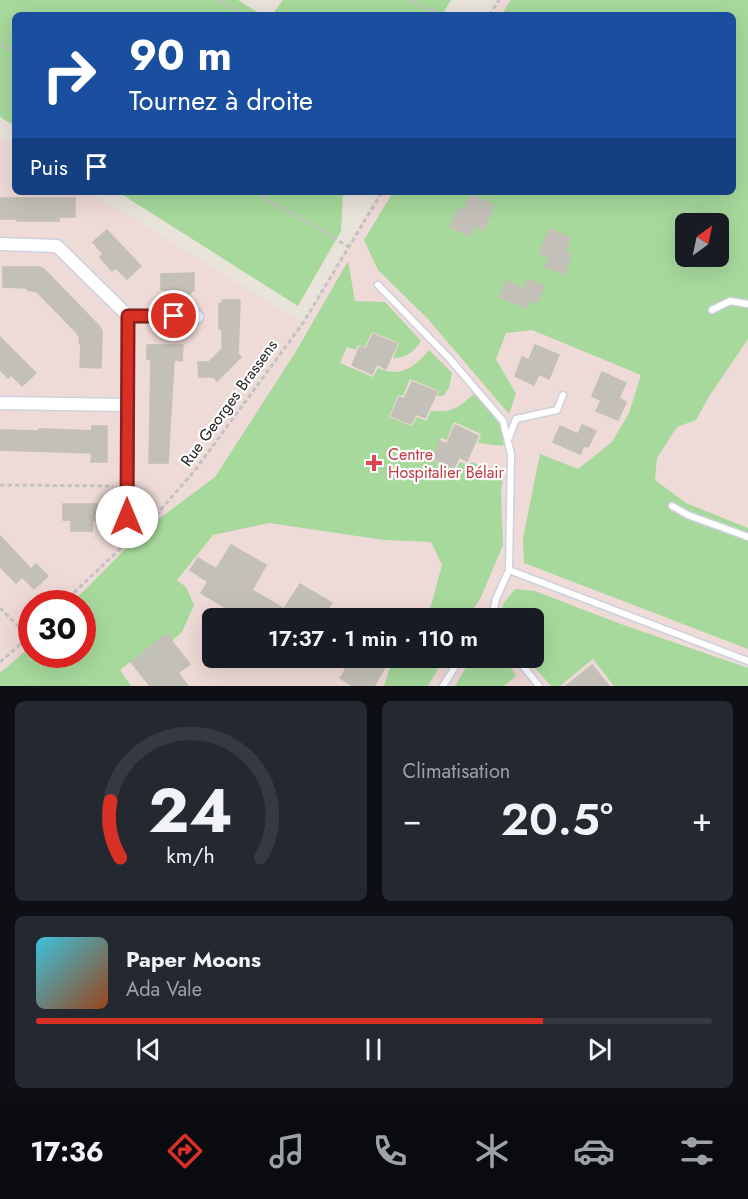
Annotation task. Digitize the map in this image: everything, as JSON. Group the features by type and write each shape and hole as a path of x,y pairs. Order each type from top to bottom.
{"street":[{"path":"0,244 57,246 128,316 196,317"},
{"path":"127,517 128,316"},
{"path":"0,403 127,405"}],"lane":[{"path":"378,285 450,358 503,421 511,454 509,570 494,608"},
{"path":"712,310 730,301 748,304"},
{"path":"508,441 516,419 557,410 563,395"},
{"path":"672,506 688,515 748,537"},
{"path":"509,570 748,661"},
{"path":"443,686 454,668"},
{"path":"525,668 539,686"}],"path":[{"path":"220,0 239,12"},
{"path":"412,0 436,12"},
{"path":"260,195 349,247"},
{"name":"Rue Georges Brassens","path":"77,590 156,515 196,469 303,323 380,195"},
{"path":"0,485 127,487"},
{"path":"0,608 18,624"},
{"path":"0,663 18,646"}],"shaded area":[{"name":"Centre Hospitalier Bélair","path":"497,0 748,0 748,686 0,686 0,136 12,144 12,195 95,195 303,323 376,195 736,195 736,12 489,12"}],"green space":[{"path":"0,0 238,0 257,12 12,12 12,124 0,117"},
{"path":"283,0 451,0 444,12 274,12"},
{"path":"511,0 748,0 748,339 696,420 677,427 657,458 655,480 686,503 748,528 748,649 524,563 523,538 540,454 578,469 612,442 629,413 641,375 532,330 506,333 496,359 516,394 509,414 427,318 378,270 364,240 391,195 736,195 736,12 503,12"},
{"path":"123,195 343,195 341,231 298,306"},
{"path":"348,261 355,301 385,302 421,341 409,354 393,358 399,343 372,332 365,347 358,345 356,350 347,347 340,363 373,377 378,368 393,372 406,370 418,362 429,350 452,373 449,388 443,396 437,396 439,391 410,379 403,396 398,395 389,417 412,426 417,417 426,421 431,411 455,408 474,394 495,417 502,431 503,446 478,443 481,434 454,422 447,440 441,438 432,460 456,470 460,462 468,465 472,462 503,475 501,493 503,545 474,608 430,608 442,565 431,542 384,540 269,523 213,535 177,580 186,587 194,605 182,632 172,641 166,634 120,670 131,686 0,686 0,673 18,657 18,668 96,668 96,590 85,590 144,530 215,477 295,353"},
{"path":"515,589 535,591 618,623 748,668 748,686 614,686 593,659 560,686 551,686 535,668 544,668 544,608 502,608"},
{"path":"390,668 439,668 428,686 384,686"},
{"path":"466,668 511,668 516,676 504,686 455,686"}],"building":[{"path":"470,195 494,205 484,230 475,226 470,236 450,227 458,208 464,211"},
{"path":"0,198 75,198 75,217 59,217 59,221 0,219"},
{"path":"550,229 571,238 565,253 571,255 564,274 545,267 549,257 539,253"},
{"path":"107,230 141,266 127,279 116,268 112,271 100,257 103,254 93,242"},
{"path":"3,267 40,267 44,269 100,327 102,331 101,368 80,367 81,343 79,343 80,338 77,333 37,292 27,290 27,288 3,287"},
{"path":"194,273 194,291 191,291 191,294 164,294 164,290 161,290 161,274"},
{"path":"528,279 544,286 537,303 530,300 526,308 499,297 506,281 524,289"},
{"path":"222,300 240,300 238,354 241,357 217,381 214,377 199,377 198,362 209,362 222,349 219,303 223,303"},
{"path":"373,334 397,344 386,369 377,364 372,374 352,365 360,347 366,349"},
{"path":"0,337 36,373 22,386 11,375 8,378 0,370"},
{"path":"147,345 183,345 182,361 174,360 168,463 149,463 151,360 147,359"},
{"path":"535,345 559,355 549,379 539,374 534,385 515,376 522,357 529,360"},
{"path":"602,372 626,383 619,398 626,402 618,420 596,411 601,400 592,396"},
{"path":"412,382 437,392 425,418 416,414 411,424 391,416 399,397 404,399"},
{"path":"455,425 478,436 467,461 459,457 454,468 433,459 440,441 447,444"},
{"path":"582,425 596,431 588,447 584,446 580,454 553,442 560,426 578,434"},
{"path":"92,426 107,426 107,462 91,462 92,453 0,450 0,430 92,431"},
{"path":"63,504 98,504 98,520 93,520 92,531 71,531 71,520 63,520"},
{"path":"0,536 31,569 36,564 48,576 34,589 22,577 16,583 0,567"},
{"path":"231,545 266,565 252,590 282,608 226,608 201,593 208,582 190,570 198,558 216,569"},
{"path":"300,584 332,603 329,608 285,608"},
{"path":"166,634 190,664 178,673 188,686 150,686 131,662"},
{"path":"592,665 609,686 566,686"},
{"path":"346,668 384,668 374,686 353,686 340,678"}],"place":[{"name":"Centre Hospitalier Bélair","path":"374,463"}],"route":[{"path":"127,517 128,316 174,316"}]}
